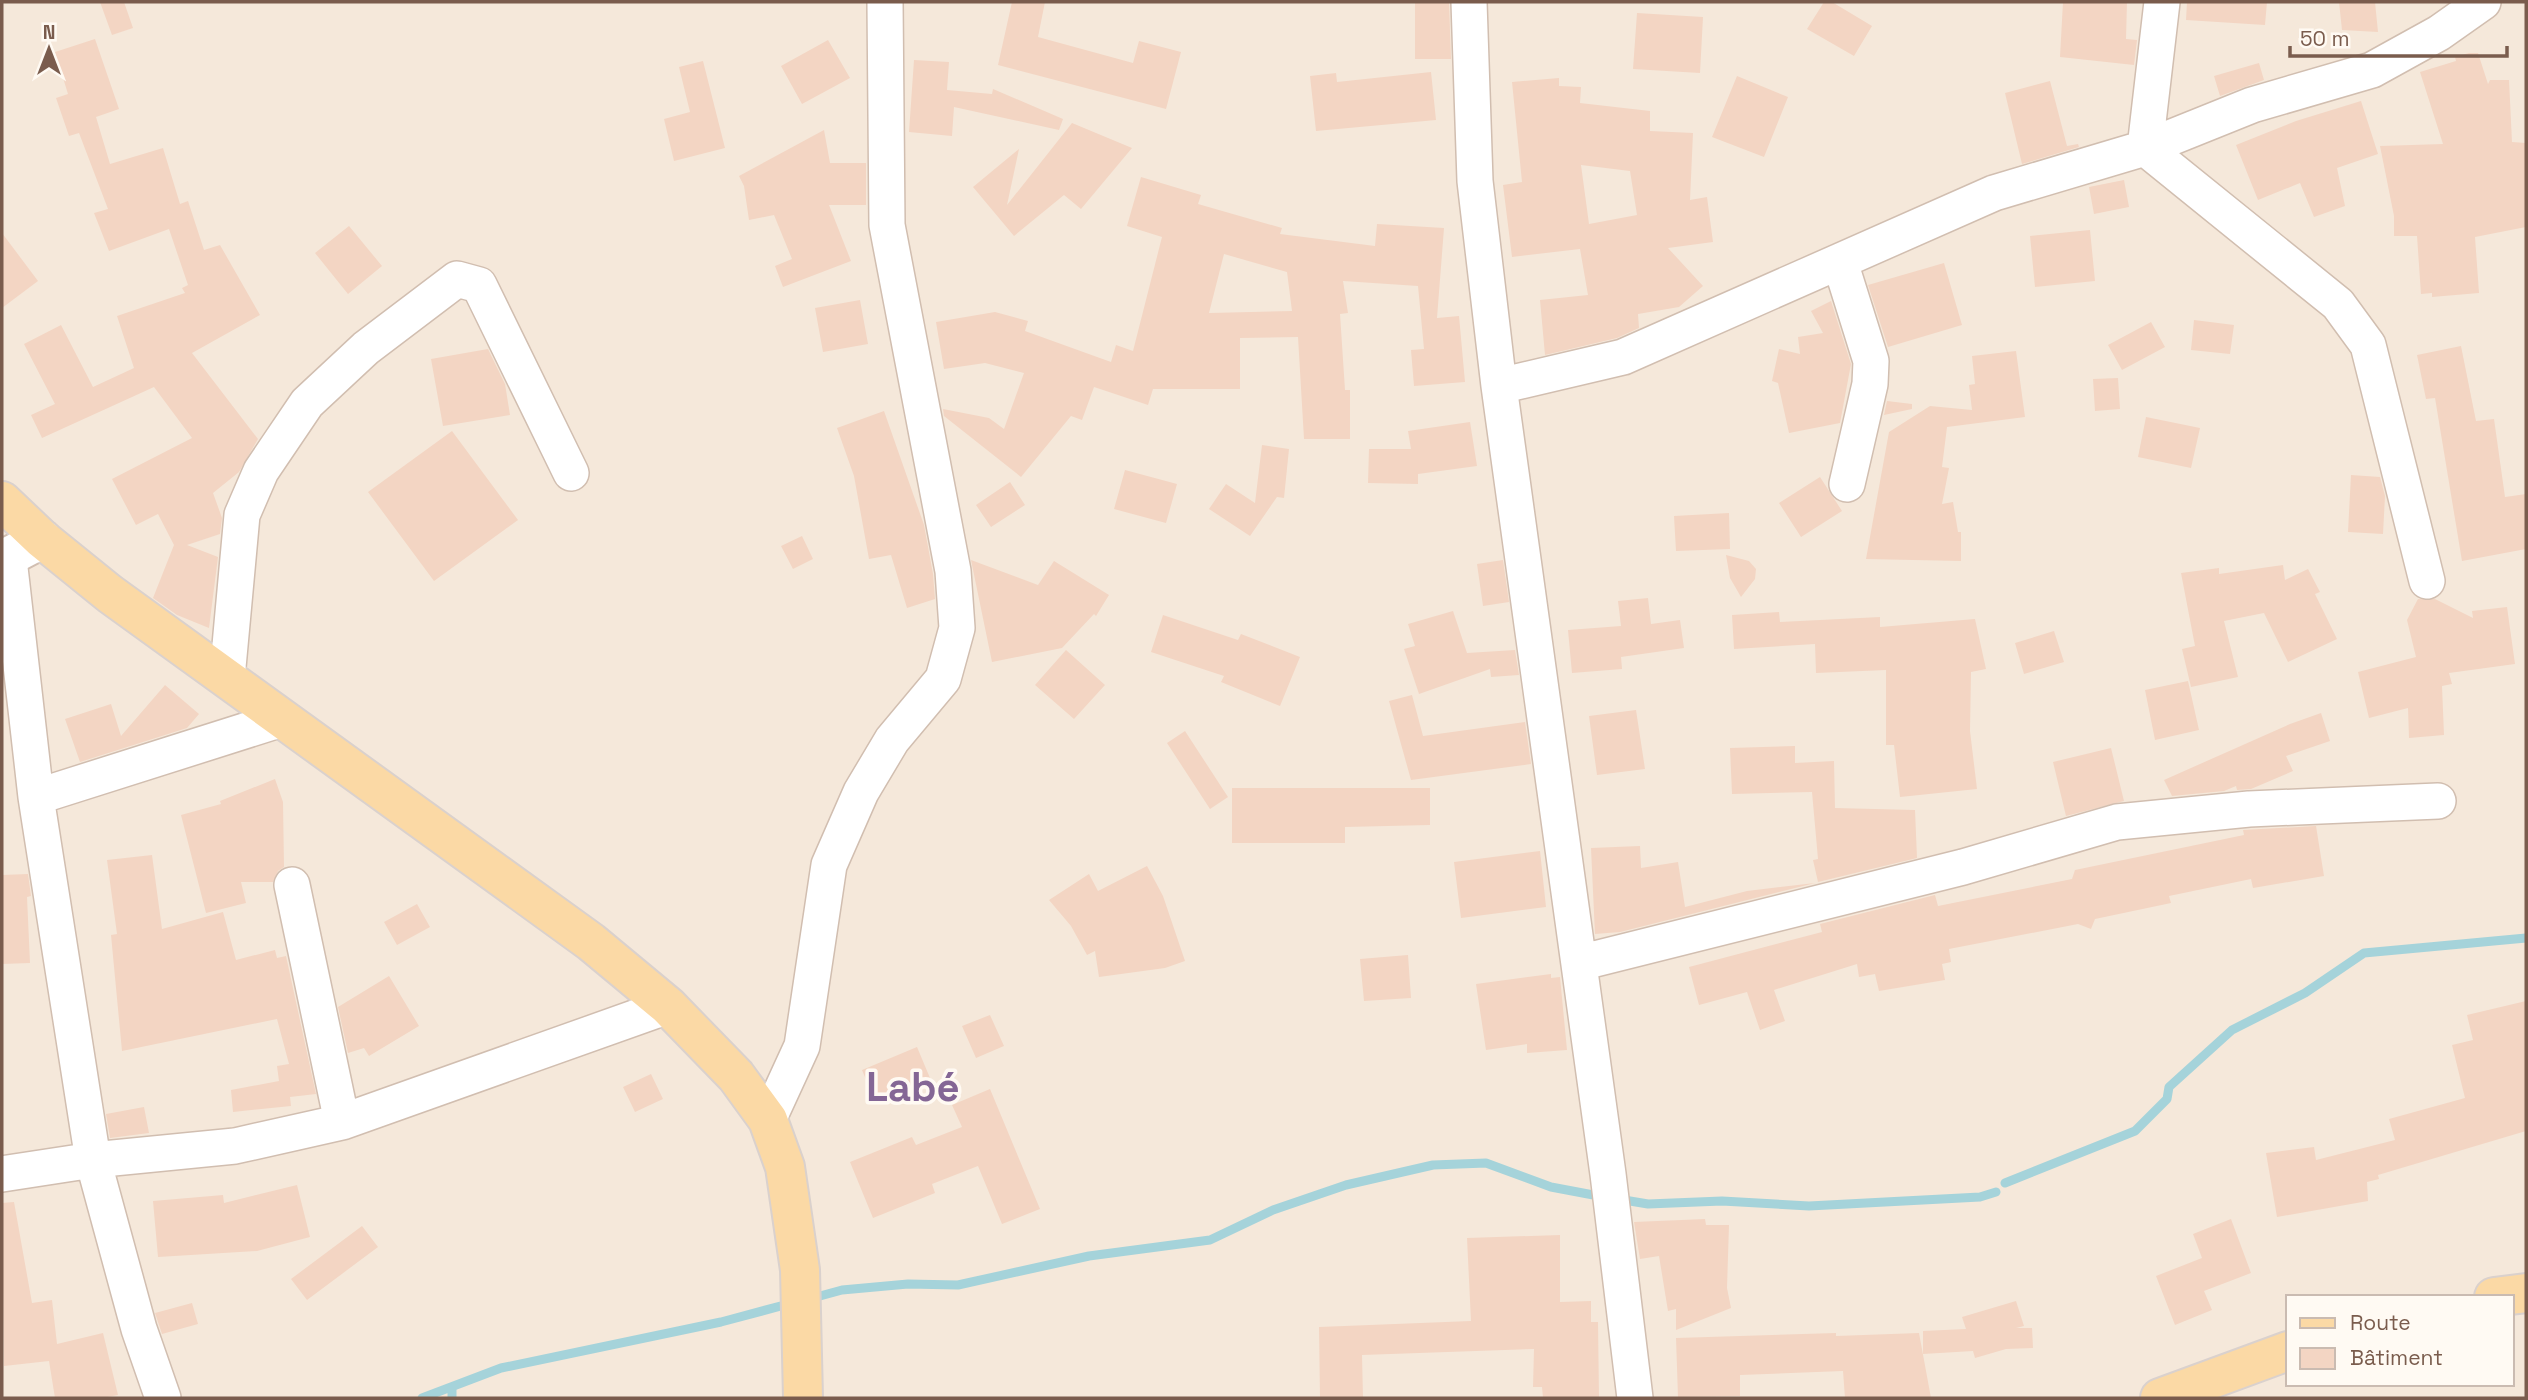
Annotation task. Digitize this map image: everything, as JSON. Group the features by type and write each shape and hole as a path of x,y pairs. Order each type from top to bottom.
{"main road":[{"path":"2,500 42,539 110,594 591,942 668,1006 736,1076 768,1120 785,1167 800,1270 803,1398"},
{"path":"2160,1398 2286,1352"}],"street":[{"path":"768,1120 802,1046 829,865 861,792 892,740 943,679 957,628 953,571 887,226 885,2"},
{"path":"1469,2 1475,181 1499,386 1608,1174 1634,1398"},
{"path":"2145,148 2162,2"},
{"path":"1499,386 1623,357 1994,193 2145,148 2252,105 2372,70 2439,33 2483,2"},
{"path":"2145,148 2338,304 2368,345 2427,581"},
{"path":"1840,262 1871,361 1870,384 1847,484"},
{"path":"227,678 242,515 261,471 307,403 366,348 457,279 479,285 571,472"},
{"path":"42,539 5,559 36,796 93,1160 139,1329 163,1398"},
{"path":"36,796 282,719"},
{"path":"1579,963 1963,867 2117,822 2249,809 2438,801"},
{"path":"292,886 342,1122"},
{"path":"2,1174 93,1160 235,1146 342,1122 668,1006"}],"shaded area":[{"path":"2,2 2526,2 2526,1398 2,1398"}],"building":[{"path":"100,2 124,2 133,28 112,35"},
{"path":"1012,2 1045,2 1038,37 1133,63 1139,41 1181,52 1166,109 998,65"},
{"path":"1415,2 1449,2 1451,59 1415,59"},
{"path":"1824,2 1832,2 1872,26 1854,56 1807,29"},
{"path":"2063,2 2127,2 2126,39 2137,40 2134,65 2060,57"},
{"path":"2187,2 2267,2 2265,25 2186,20"},
{"path":"2339,2 2375,2 2378,32 2342,30"},
{"path":"1637,13 1703,17 1700,73 1633,69"},
{"path":"95,39 119,109 96,117 110,164 163,148 180,204 188,201 204,250 220,245 260,315 192,353 258,439 239,472 213,493 222,518 220,534 187,545 218,557 209,628 177,615 153,598 174,545 158,514 136,525 112,479 192,438 154,387 42,438 31,415 55,404 24,344 61,325 93,387 134,368 117,316 185,293 182,288 188,285 169,229 109,251 94,213 108,209 79,133 69,136 56,98 68,94 55,52"},
{"path":"828,40 850,78 802,104 781,66"},
{"path":"2478,53 2488,84 2490,80 2509,80 2512,142 2526,143 2526,227 2475,237 2479,293 2432,297 2432,293 2421,294 2417,236 2394,236 2394,216 2380,146 2443,144 2420,72 2456,61 2455,57"},
{"path":"914,60 949,62 947,90 992,94 993,89 1063,119 1059,130 954,107 952,136 909,132"},
{"path":"703,61 725,148 674,161 664,119 690,112 679,67"},
{"path":"2259,63 2264,80 2220,96 2214,76"},
{"path":"1431,72 1436,120 1316,131 1310,76 1336,73 1337,82"},
{"path":"1737,76 1788,97 1764,157 1712,137"},
{"path":"1559,78 1559,86 1581,87 1580,103 1650,111 1650,131 1693,133 1690,200 1707,197 1713,242 1668,248 1703,286 1679,307 1638,314 1639,328 1617,338 1545,355 1540,300 1588,295 1580,249 1512,257 1503,185 1522,182 1512,82","holes":["1581,165 1630,171 1637,215 1589,224"]},
{"path":"2050,81 2067,146 2078,144 2079,147 2022,164 2005,93"},
{"path":"2361,101 2378,154 2337,168 2345,206 2314,217 2300,183 2258,200 2236,145 2296,121"},
{"path":"1072,123 1132,148 1081,209 1064,195 1014,236 973,187 1019,149 1007,205"},
{"path":"824,130 830,163 866,163 866,205 829,205 851,261 783,287 775,266 792,259 774,215 749,220 744,186 739,176"},
{"path":"1141,177 1201,195 1198,204 1282,228 1280,234 1375,246 1377,224 1444,228 1437,318 1459,316 1465,382 1414,386 1411,350 1424,349 1418,286 1343,281 1348,313 1340,314 1345,390 1350,390 1350,439 1304,439 1298,337 1240,338 1240,389 1153,389 1148,405 1094,387 1082,420 1071,416 1021,477 944,416 943,409 989,418 1004,429 1024,373 985,363 944,369 936,322 995,312 1028,321 1025,331 1111,362 1116,345 1133,351 1162,237 1127,226","holes":["1224,254 1287,272 1292,311 1209,313"]},
{"path":"2124,180 2129,207 2094,214 2089,187"},
{"path":"349,226 382,266 348,294 315,253"},
{"path":"2090,230 2095,281 2035,287 2030,236"},
{"path":"2,233 38,281 2,308"},
{"path":"1944,263 1962,325 1888,347 1868,285"},
{"path":"860,300 868,344 823,352 815,308"},
{"path":"1831,301 1851,364 1840,423 1789,433 1778,383 1772,381 1779,349 1800,354 1798,337 1823,333 1811,311"},
{"path":"2194,320 2234,325 2230,354 2191,350"},
{"path":"2151,322 2165,347 2122,370 2108,345"},
{"path":"2461,346 2476,421 2494,419 2505,497 2526,494 2526,549 2462,561 2435,398 2426,399 2417,355"},
{"path":"488,349 505,384 510,415 443,426 431,359"},
{"path":"2016,351 2025,417 1947,427 1942,467 1949,468 1942,504 1953,502 1958,532 1961,532 1961,561 1866,559 1889,432 1930,406 1972,410 1969,385 1975,384 1972,356"},
{"path":"2118,378 2120,409 2095,411 2093,379"},
{"path":"1887,401 1912,404 1912,409 1884,415"},
{"path":"884,411 924,525 933,574 935,599 907,608 891,555 869,559 854,476 837,428"},
{"path":"2146,417 2200,428 2191,468 2138,457"},
{"path":"1470,422 1477,466 1418,474 1418,484 1368,483 1369,449 1411,449 1408,431"},
{"path":"452,431 518,520 434,581 368,492"},
{"path":"1262,445 1289,449 1284,498 1277,497 1250,536 1209,509 1226,484 1255,503"},
{"path":"1125,470 1177,484 1166,523 1114,509"},
{"path":"2351,475 2380,477 2385,496 2383,534 2348,532"},
{"path":"1820,477 1842,511 1801,537 1779,503"},
{"path":"1010,482 1025,505 991,527 976,505"},
{"path":"1729,513 1730,549 1676,551 1674,516"},
{"path":"802,536 813,559 793,569 781,546"},
{"path":"1726,555 1749,561 1756,569 1755,579 1741,597 1730,578"},
{"path":"971,560 1038,585 1054,561 1109,595 1096,616 1094,614 1062,648 992,662"},
{"path":"1503,560 1509,602 1483,606 1477,564"},
{"path":"2283,565 2285,580 2308,569 2320,592 2315,594 2337,639 2288,662 2264,613 2224,621 2238,677 2191,687 2182,649 2195,646 2181,573 2219,568 2219,574"},
{"path":"1648,598 1651,624 1680,620 1684,648 1621,657 1622,669 1572,673 1568,630 1621,626 1618,601"},
{"path":"2418,599 2435,599 2473,618 2472,611 2507,607 2515,664 2449,673 2452,684 2442,686 2444,735 2409,738 2408,708 2369,718 2358,672 2416,657 2407,620"},
{"path":"1453,611 1467,653 1515,650 1519,675 1491,677 1490,669 1419,694 1404,649 1415,646 1408,624"},
{"path":"1779,612 1780,622 1880,617 1880,627 1975,619 1986,669 1971,672 1970,731 1977,789 1900,797 1894,745 1886,745 1886,670 1816,673 1815,644 1734,649 1732,615"},
{"path":"1163,615 1238,640 1241,634 1300,657 1280,706 1221,682 1224,676 1151,652"},
{"path":"2054,631 2064,662 2024,674 2015,643"},
{"path":"1066,650 1105,685 1074,719 1035,685"},
{"path":"2188,681 2199,730 2155,740 2145,690"},
{"path":"165,685 199,714 187,728 80,762 65,719 111,704 121,736"},
{"path":"1412,695 1423,736 1525,722 1531,764 1411,780 1389,701"},
{"path":"1636,710 1645,769 1597,775 1589,716"},
{"path":"2321,713 2330,741 2286,756 2293,771 2251,789 2237,790 2236,786 2224,791 2172,796 2164,780 2290,724"},
{"path":"1185,731 1228,797 1210,809 1167,743"},
{"path":"1795,746 1795,763 1834,761 1835,808 1915,810 1917,858 1818,882 1813,860 1818,859 1812,792 1732,794 1730,748"},
{"path":"2111,748 2124,801 2066,816 2053,762"},
{"path":"275,779 283,802 284,867 278,871 273,882 241,882 246,903 206,913 181,815 221,804 220,801"},
{"path":"1232,788 1430,788 1430,825 1345,827 1345,843 1232,843"},
{"path":"2316,826 2324,876 2253,888 2251,879 2169,896 2171,903 2095,919 2091,929 2078,924 1949,949 1951,962 1942,964 1945,980 1879,991 1875,974 1859,977 1857,964 1774,990 1785,1021 1760,1030 1747,992 1699,1005 1689,967 1822,932 1820,924 1935,895 1938,906 2072,879 2075,870 2244,835 2243,830"},
{"path":"1640,846 1641,868 1678,862 1685,907 1747,891 1815,883 1620,932 1595,934 1591,848"},
{"path":"1540,851 1546,907 1461,918 1454,862"},
{"path":"152,855 162,929 223,912 236,960 275,950 277,958 286,956 316,1094 290,1097 291,1106 233,1112 231,1090 279,1081 277,1066 289,1064 277,1019 122,1051 111,935 117,934 107,860"},
{"path":"1147,866 1163,896 1185,961 1165,968 1099,977 1095,951 1087,955 1071,926 1049,900 1089,874 1098,891"},
{"path":"28,874 31,896 27,897 30,963 2,964 2,875"},
{"path":"417,904 430,927 397,945 384,922"},
{"path":"1408,955 1411,998 1364,1001 1360,959"},
{"path":"1551,974 1551,978 1560,977 1567,1050 1527,1053 1527,1044 1486,1050 1476,984"},
{"path":"389,976 419,1026 369,1056 364,1048 348,1053 338,1007"},
{"path":"2526,1001 2526,1131 2378,1175 2379,1179 2367,1182 2368,1201 2277,1217 2266,1153 2314,1147 2316,1160 2395,1140 2389,1119 2465,1098 2452,1045 2473,1040 2467,1015"},
{"path":"990,1015 1004,1046 976,1058 962,1026"},
{"path":"917,1047 930,1078 875,1101 862,1070"},
{"path":"651,1074 663,1099 635,1112 623,1087"},
{"path":"990,1089 1040,1209 1002,1224 978,1166 932,1184 935,1193 873,1218 850,1162 912,1137 916,1145 962,1127 952,1105"},
{"path":"144,1107 149,1133 110,1138 106,1114"},
{"path":"297,1185 310,1237 257,1251 158,1257 153,1201 223,1195 224,1203"},
{"path":"14,1202 32,1303 52,1300 57,1344 103,1333 118,1395 102,1398 55,1398 49,1361 4,1366 2,1203"},
{"path":"1705,1219 1706,1225 1729,1225 1727,1288 1731,1308 1676,1330 1676,1309 1668,1311 1659,1256 1640,1259 1634,1222"},
{"path":"2231,1219 2251,1273 2204,1291 2212,1310 2175,1325 2156,1276 2202,1258 2193,1234"},
{"path":"362,1226 378,1247 307,1300 291,1279"},
{"path":"1560,1235 1560,1302 1591,1301 1591,1322 1598,1322 1599,1398 1543,1398 1542,1387 1533,1387 1534,1349 1362,1355 1363,1398 1320,1398 1319,1327 1471,1321 1467,1238"},
{"path":"2016,1301 2024,1326 2016,1328 2032,1328 2033,1348 2006,1349 1975,1358 1973,1351 1923,1354 1923,1331 1966,1329 1962,1317"},
{"path":"192,1303 198,1324 162,1334 155,1313"},
{"path":"1836,1333 1836,1336 1919,1333 1931,1398 1845,1398 1843,1371 1740,1375 1740,1396 1678,1397 1676,1338"}],"waterway":[{"path":"2005,1183 2135,1131 2167,1099 2169,1087 2232,1030 2305,993 2364,953 2526,938"},
{"path":"809,1299 842,1290 908,1284 958,1285 1089,1256 1210,1240 1273,1210 1346,1185 1433,1165 1486,1163 1551,1187 1604,1197"},
{"path":"1618,1199 1648,1204 1722,1201 1809,1206 1980,1197 1996,1192"},
{"path":"422,1398 501,1368 721,1322 792,1303"},
{"path":"452,1387 452,1398"}],"district":[{"name":"Labé","path":"913,1087"}]}
